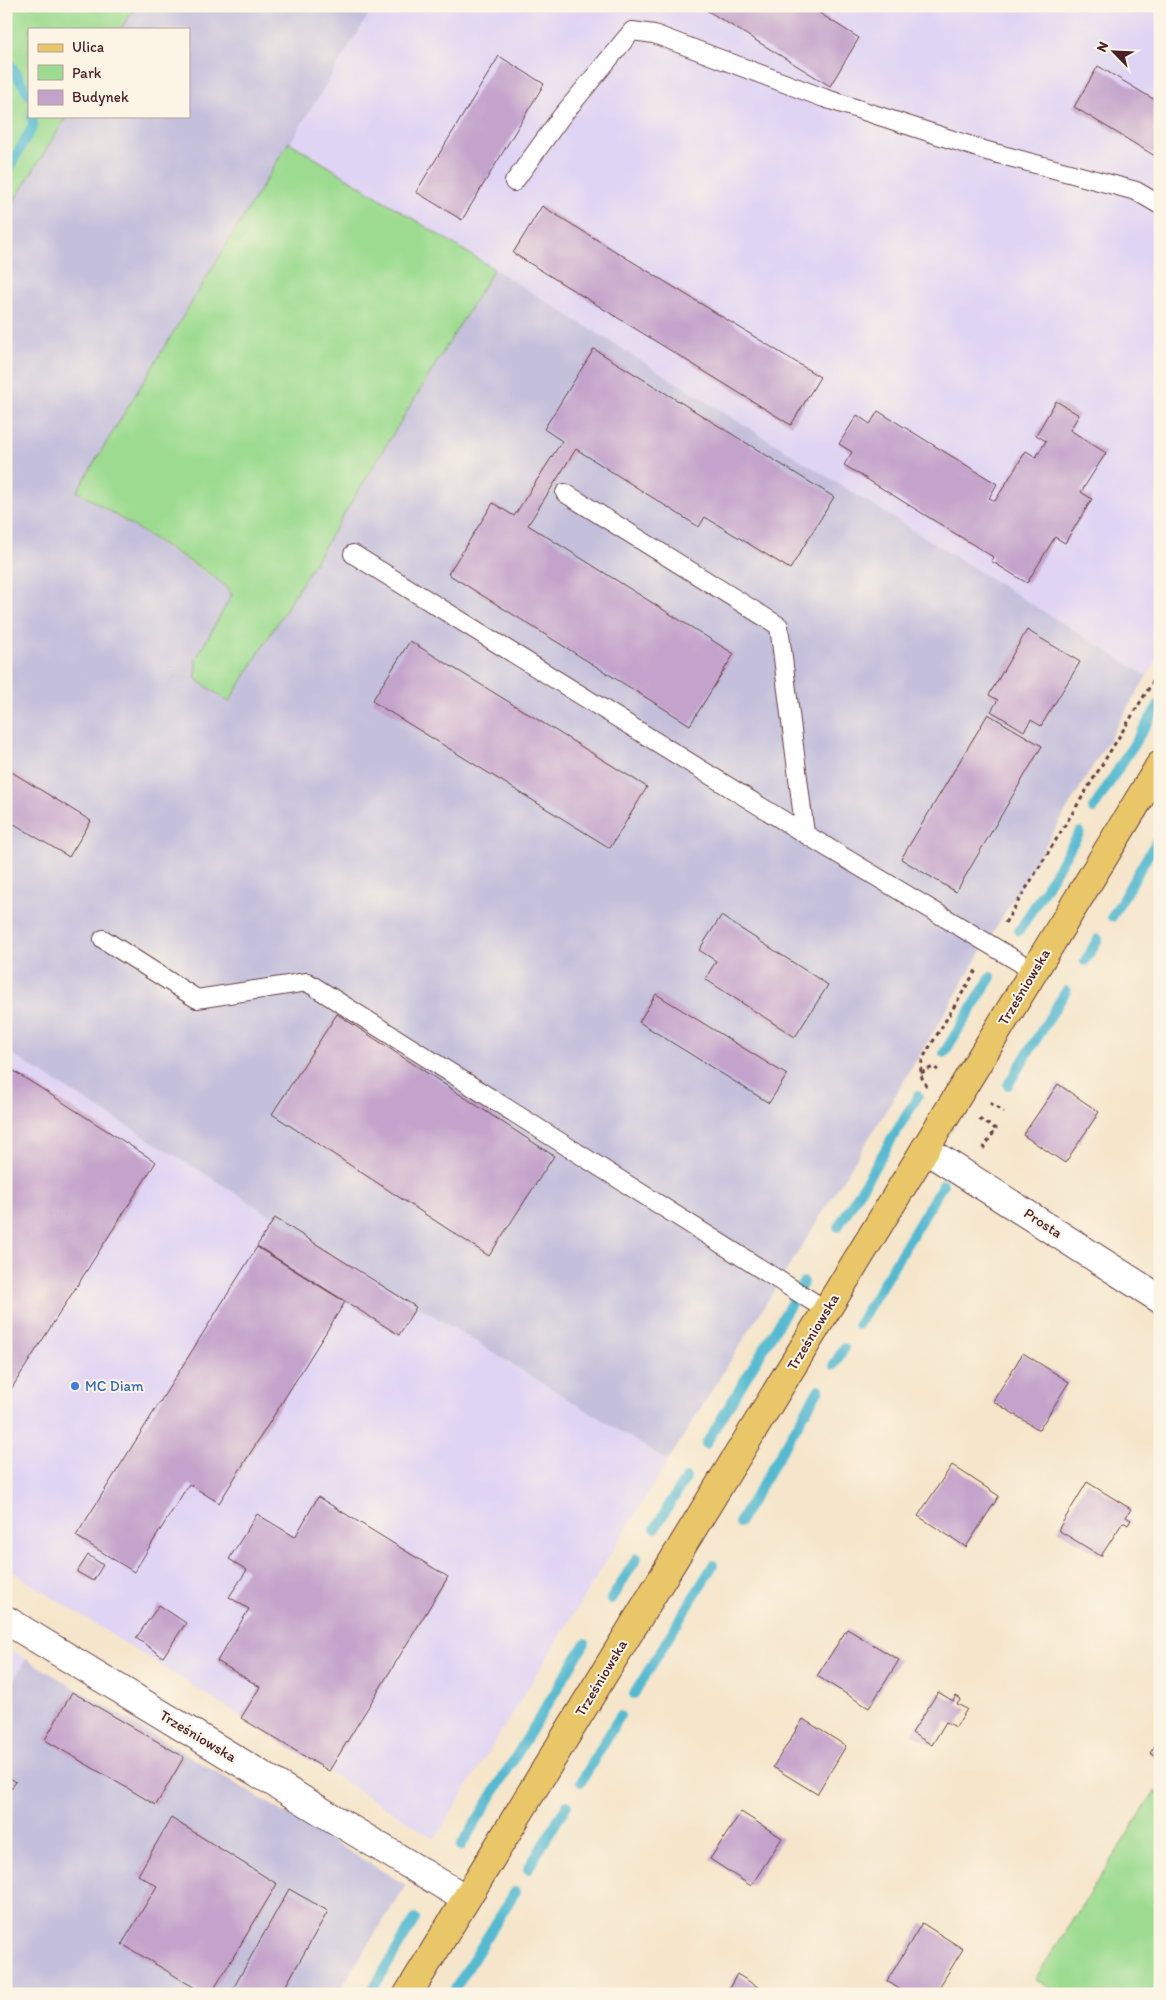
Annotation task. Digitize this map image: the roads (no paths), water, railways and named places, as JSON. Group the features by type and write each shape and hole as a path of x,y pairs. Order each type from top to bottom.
{"main road":[{"name":"Trześniowska","path":"408,1994 1160,765"}],"street":[{"name":"Prosta","path":"925,1149 1160,1299"},
{"name":"Trześniowska","path":"6,1620 466,1899"}],"lane":[{"path":"514,182 562,117 632,31 654,34 824,98 987,151 1136,190 1160,205"},
{"path":"565,493 779,626 806,834"},
{"path":"353,554 806,834 1034,972"},
{"path":"103,939 197,999 307,982 826,1310"}],"waterway":[{"path":"6,57 28,93"},
{"path":"6,173 33,126 32,118"},
{"path":"1093,809 1160,703"},
{"path":"1019,931 1080,832"},
{"path":"1112,917 1160,835"},
{"path":"1085,961 1098,939"},
{"path":"944,1053 991,977"},
{"path":"1008,1085 1066,991"},
{"path":"838,1227 918,1096"},
{"path":"858,1325 943,1184"},
{"path":"706,1444 804,1282"},
{"path":"834,1365 844,1348"},
{"path":"739,1523 819,1389"},
{"path":"655,1528 686,1478"},
{"path":"611,1599 637,1558"},
{"path":"634,1694 713,1565"},
{"path":"461,1846 585,1643"},
{"path":"581,1782 620,1716"},
{"path":"528,1869 567,1805"},
{"path":"452,1994 515,1892"},
{"path":"370,1994 415,1919"}],"place":[{"name":"MC Diam","path":"75,1386"}]}
